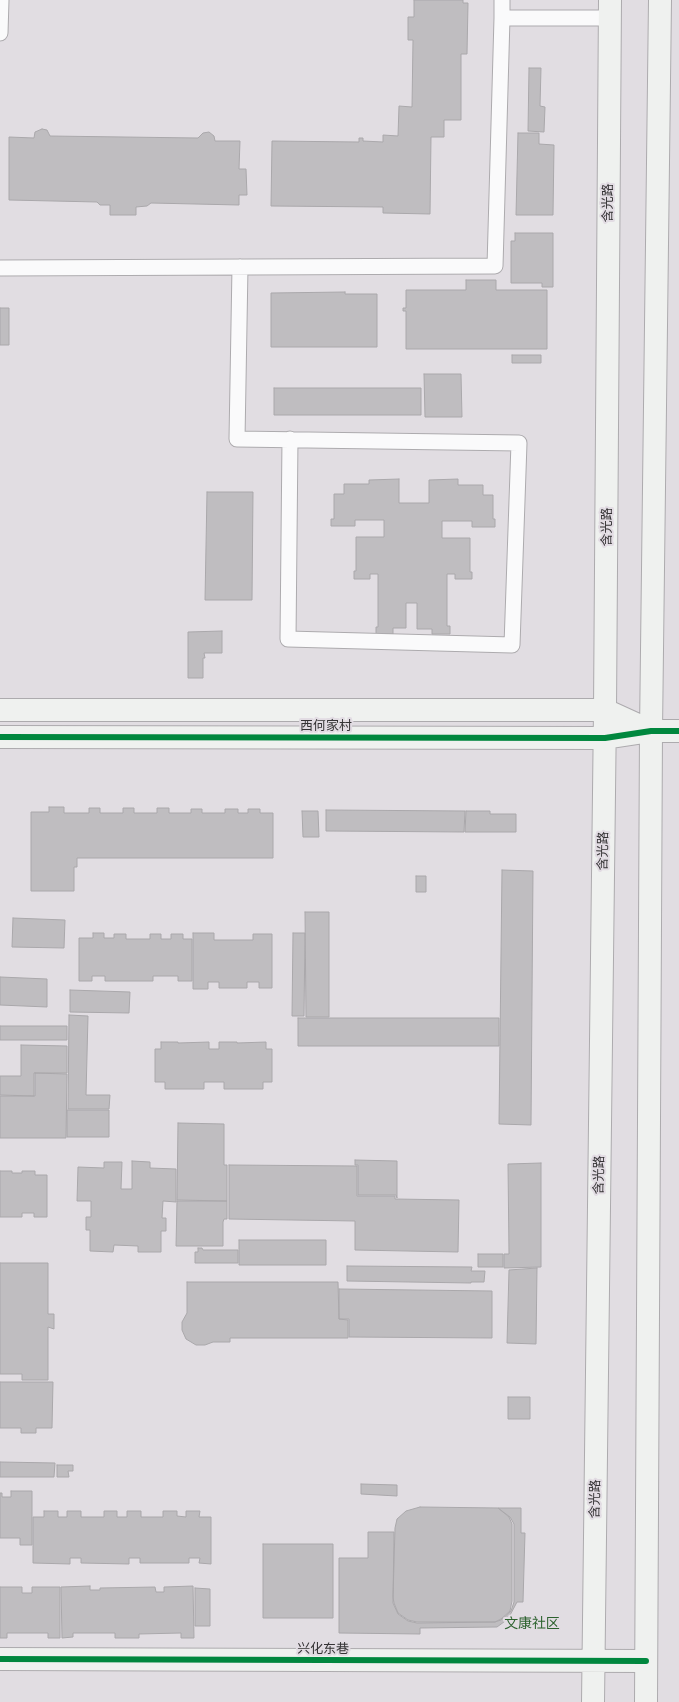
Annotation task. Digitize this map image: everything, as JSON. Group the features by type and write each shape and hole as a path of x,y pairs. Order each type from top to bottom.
{"main road":[{"path":"646,1702 651,731 660,0"},
{"name":"含光路","path":"593,1702 605,738 610,9"},
{"name":"西何家村","path":"0,710 605,710 651,731"},
{"path":"651,731 679,731"},
{"name":"西何家村","path":"0,737 605,738 651,731"},
{"name":"兴化东巷","path":"0,1659 646,1661"}],"lane":[{"path":"0,33 1,0"},
{"path":"0,268 495,266 502,0"},
{"path":"502,18 610,9"},
{"path":"240,267 237,438 519,443 512,644 288,640 290,439"}],"building":[{"path":"414,0 463,0 463,3 468,3 467,54 461,54 461,120 444,120 444,137 431,137 430,214 383,213 383,207 271,206 272,141 359,142 359,138 363,138 363,141 383,142 383,135 398,136 399,106 412,107 413,40 408,40 408,17 414,17"},
{"path":"529,68 541,68 540,106 545,107 544,132 528,131"},
{"path":"42,129 47,130 50,136 198,138 203,133 209,132 214,136 215,141 240,141 239,169 246,169 247,195 239,195 239,205 151,203 147,206 136,207 136,215 110,215 110,205 100,205 97,202 9,200 9,137 34,138 35,132"},
{"path":"518,133 539,133 539,144 554,145 553,215 516,215"},
{"path":"515,233 553,233 553,287 542,287 542,283 511,283 511,241 515,241"},
{"path":"466,280 496,280 496,290 547,290 547,349 406,349 406,311 403,311 403,308 406,308 406,290 466,290"},
{"path":"345,292 345,294 377,294 377,347 271,347 271,293"},
{"path":"0,308 9,308 9,345 0,345"},
{"path":"512,355 541,355 541,363 512,363"},
{"path":"424,374 461,374 462,417 425,417"},
{"path":"274,388 421,388 421,415 274,415"},
{"path":"399,479 399,503 429,503 429,480 458,479 458,485 483,485 483,495 493,495 493,519 495,519 495,527 472,527 472,521 442,521 442,538 470,538 470,572 472,572 472,579 455,579 455,574 447,574 447,626 450,626 450,634 432,634 432,629 417,629 417,603 406,603 406,628 393,628 393,634 376,634 376,627 378,627 378,574 370,574 370,579 354,579 354,571 356,571 356,537 384,537 384,520 355,520 355,526 331,526 331,519 334,519 334,494 344,494 344,484 369,484 369,480"},
{"path":"207,492 253,492 252,600 205,600"},
{"path":"222,631 222,653 204,653 203,678 188,678 188,632"},
{"path":"49,807 64,807 64,813 89,813 89,808 100,808 100,813 123,813 123,808 134,808 134,813 157,813 157,808 169,808 169,813 191,813 191,809 202,809 202,813 225,813 225,809 238,809 238,813 248,813 248,809 260,809 260,813 273,813 273,858 77,858 77,867 74,867 74,891 31,891 31,812 49,812"},
{"path":"326,810 465,811 464,832 326,831"},
{"path":"302,811 318,811 319,837 303,837"},
{"path":"466,811 490,811 490,814 516,814 516,832 465,832"},
{"path":"502,870 533,871 531,1125 499,1124"},
{"path":"416,876 426,876 426,892 416,892"},
{"path":"305,912 329,912 329,1017 306,1017"},
{"path":"13,918 65,920 64,948 12,947"},
{"path":"93,933 104,933 104,938 114,938 114,934 126,934 126,939 150,939 150,934 161,934 161,939 171,939 171,934 183,934 183,939 192,939 192,981 178,981 178,976 153,976 153,981 105,981 105,976 92,976 92,981 79,981 79,938 93,938"},
{"path":"193,933 214,933 214,940 253,940 253,934 272,934 272,988 259,988 259,982 247,982 247,988 219,988 219,982 208,982 208,989 193,989"},
{"path":"293,933 305,933 304,1016 292,1016"},
{"path":"0,977 47,979 47,1007 0,1005"},
{"path":"70,990 130,992 129,1013 70,1012"},
{"path":"69,1015 88,1016 86,1095 110,1095 109,1109 68,1109"},
{"path":"298,1018 499,1018 499,1046 298,1046"},
{"path":"0,1026 67,1026 67,1040 0,1040"},
{"path":"161,1042 209,1042 209,1049 219,1049 219,1042 266,1042 266,1049 272,1049 272,1082 263,1082 263,1089 224,1089 224,1082 204,1082 204,1089 165,1089 165,1082 155,1082 155,1049 161,1049"},
{"path":"21,1045 67,1046 67,1073 34,1073 34,1096 0,1095 0,1076 21,1076"},
{"path":"35,1073 67,1074 66,1138 0,1138 0,1096 35,1096"},
{"path":"67,1110 109,1110 109,1137 67,1137"},
{"path":"178,1123 224,1124 224,1165 227,1165 227,1201 177,1200"},
{"path":"355,1160 397,1161 397,1198 396,1195 358,1195 358,1165 355,1165"},
{"path":"132,1161 150,1162 150,1168 176,1169 176,1202 163,1201 162,1218 166,1218 166,1231 161,1231 161,1252 138,1252 138,1246 114,1245 113,1252 90,1251 90,1230 86,1230 86,1217 91,1217 91,1201 77,1201 78,1167 104,1168 104,1162 122,1162 121,1189 132,1189"},
{"path":"541,1163 541,1267 504,1268 504,1254 509,1254 508,1164"},
{"path":"229,1165 357,1166 357,1196 395,1196 395,1199 459,1200 458,1252 355,1250 355,1221 229,1219"},
{"path":"0,1171 22,1173 22,1171 35,1171 35,1175 47,1175 47,1217 34,1217 34,1213 22,1213 22,1217 0,1217"},
{"path":"177,1201 227,1201 227,1219 224,1219 223,1222 223,1246 176,1246"},
{"path":"239,1240 326,1240 326,1265 239,1265"},
{"path":"198,1248 202,1248 203,1250 238,1250 238,1263 195,1263 195,1252 198,1252"},
{"path":"478,1254 503,1254 503,1267 478,1267"},
{"path":"0,1263 48,1263 48,1314 54,1314 54,1329 48,1327 48,1380 22,1380 22,1374 0,1374"},
{"path":"347,1266 472,1267 471,1271 485,1271 484,1282 471,1283 347,1281"},
{"path":"537,1268 536,1344 507,1343 509,1270"},
{"path":"187,1282 338,1282 339,1319 348,1320 348,1338 230,1338 230,1342 213,1342 205,1345 196,1345 186,1339 182,1330 182,1322 187,1313"},
{"path":"339,1289 492,1291 492,1338 349,1337 349,1319 339,1319"},
{"path":"0,1382 53,1382 52,1428 36,1428 36,1433 21,1433 21,1428 0,1428"},
{"path":"508,1397 530,1397 530,1419 508,1419"},
{"path":"0,1462 55,1463 54,1477 0,1477"},
{"path":"57,1465 73,1465 73,1471 68,1471 69,1477 57,1477"},
{"path":"361,1484 397,1485 397,1496 361,1494"},
{"path":"11,1491 32,1491 32,1545 20,1545 20,1538 0,1538 0,1493 2,1493 2,1497 11,1497"},
{"path":"420,1507 521,1508 521,1533 525,1533 523,1602 517,1602 508,1619 497,1627 420,1628 420,1634 339,1633 339,1558 368,1558 368,1532 394,1532 393,1591 395,1528 397,1519 406,1511","holes":["498,1508 510,1517 514,1524 514,1602 511,1611 501,1620 495,1622 510,1611 512,1601 512,1524 509,1517","393,1597 398,1613 408,1620 417,1622 495,1622 417,1623 408,1621 398,1614 393,1603"]},
{"path":"44,1511 58,1511 58,1517 67,1517 67,1511 81,1511 81,1517 104,1517 104,1511 117,1511 117,1517 127,1517 127,1511 141,1511 141,1517 163,1517 163,1511 177,1511 177,1516 186,1517 186,1511 200,1511 199,1517 211,1517 211,1564 199,1563 200,1558 189,1558 189,1563 140,1563 140,1558 129,1558 129,1564 81,1563 81,1558 70,1558 70,1564 33,1563 33,1517 44,1517"},
{"path":"263,1544 333,1544 333,1618 263,1618"},
{"path":"90,1586 90,1590 100,1590 100,1588 155,1587 156,1592 164,1592 164,1587 193,1586 194,1638 181,1638 181,1633 139,1634 139,1638 115,1638 115,1633 73,1633 73,1637 62,1638 61,1587"},
{"path":"0,1587 22,1587 22,1593 32,1593 32,1587 60,1587 60,1638 48,1638 48,1633 7,1633 7,1638 0,1638"},
{"path":"195,1588 210,1589 210,1626 195,1626"}],"cycle path":[{"path":"0,737 605,738 651,731 679,731"},
{"path":"0,1659 646,1661"}],"district":[{"name":"文康社区","path":"532,1623"}]}
